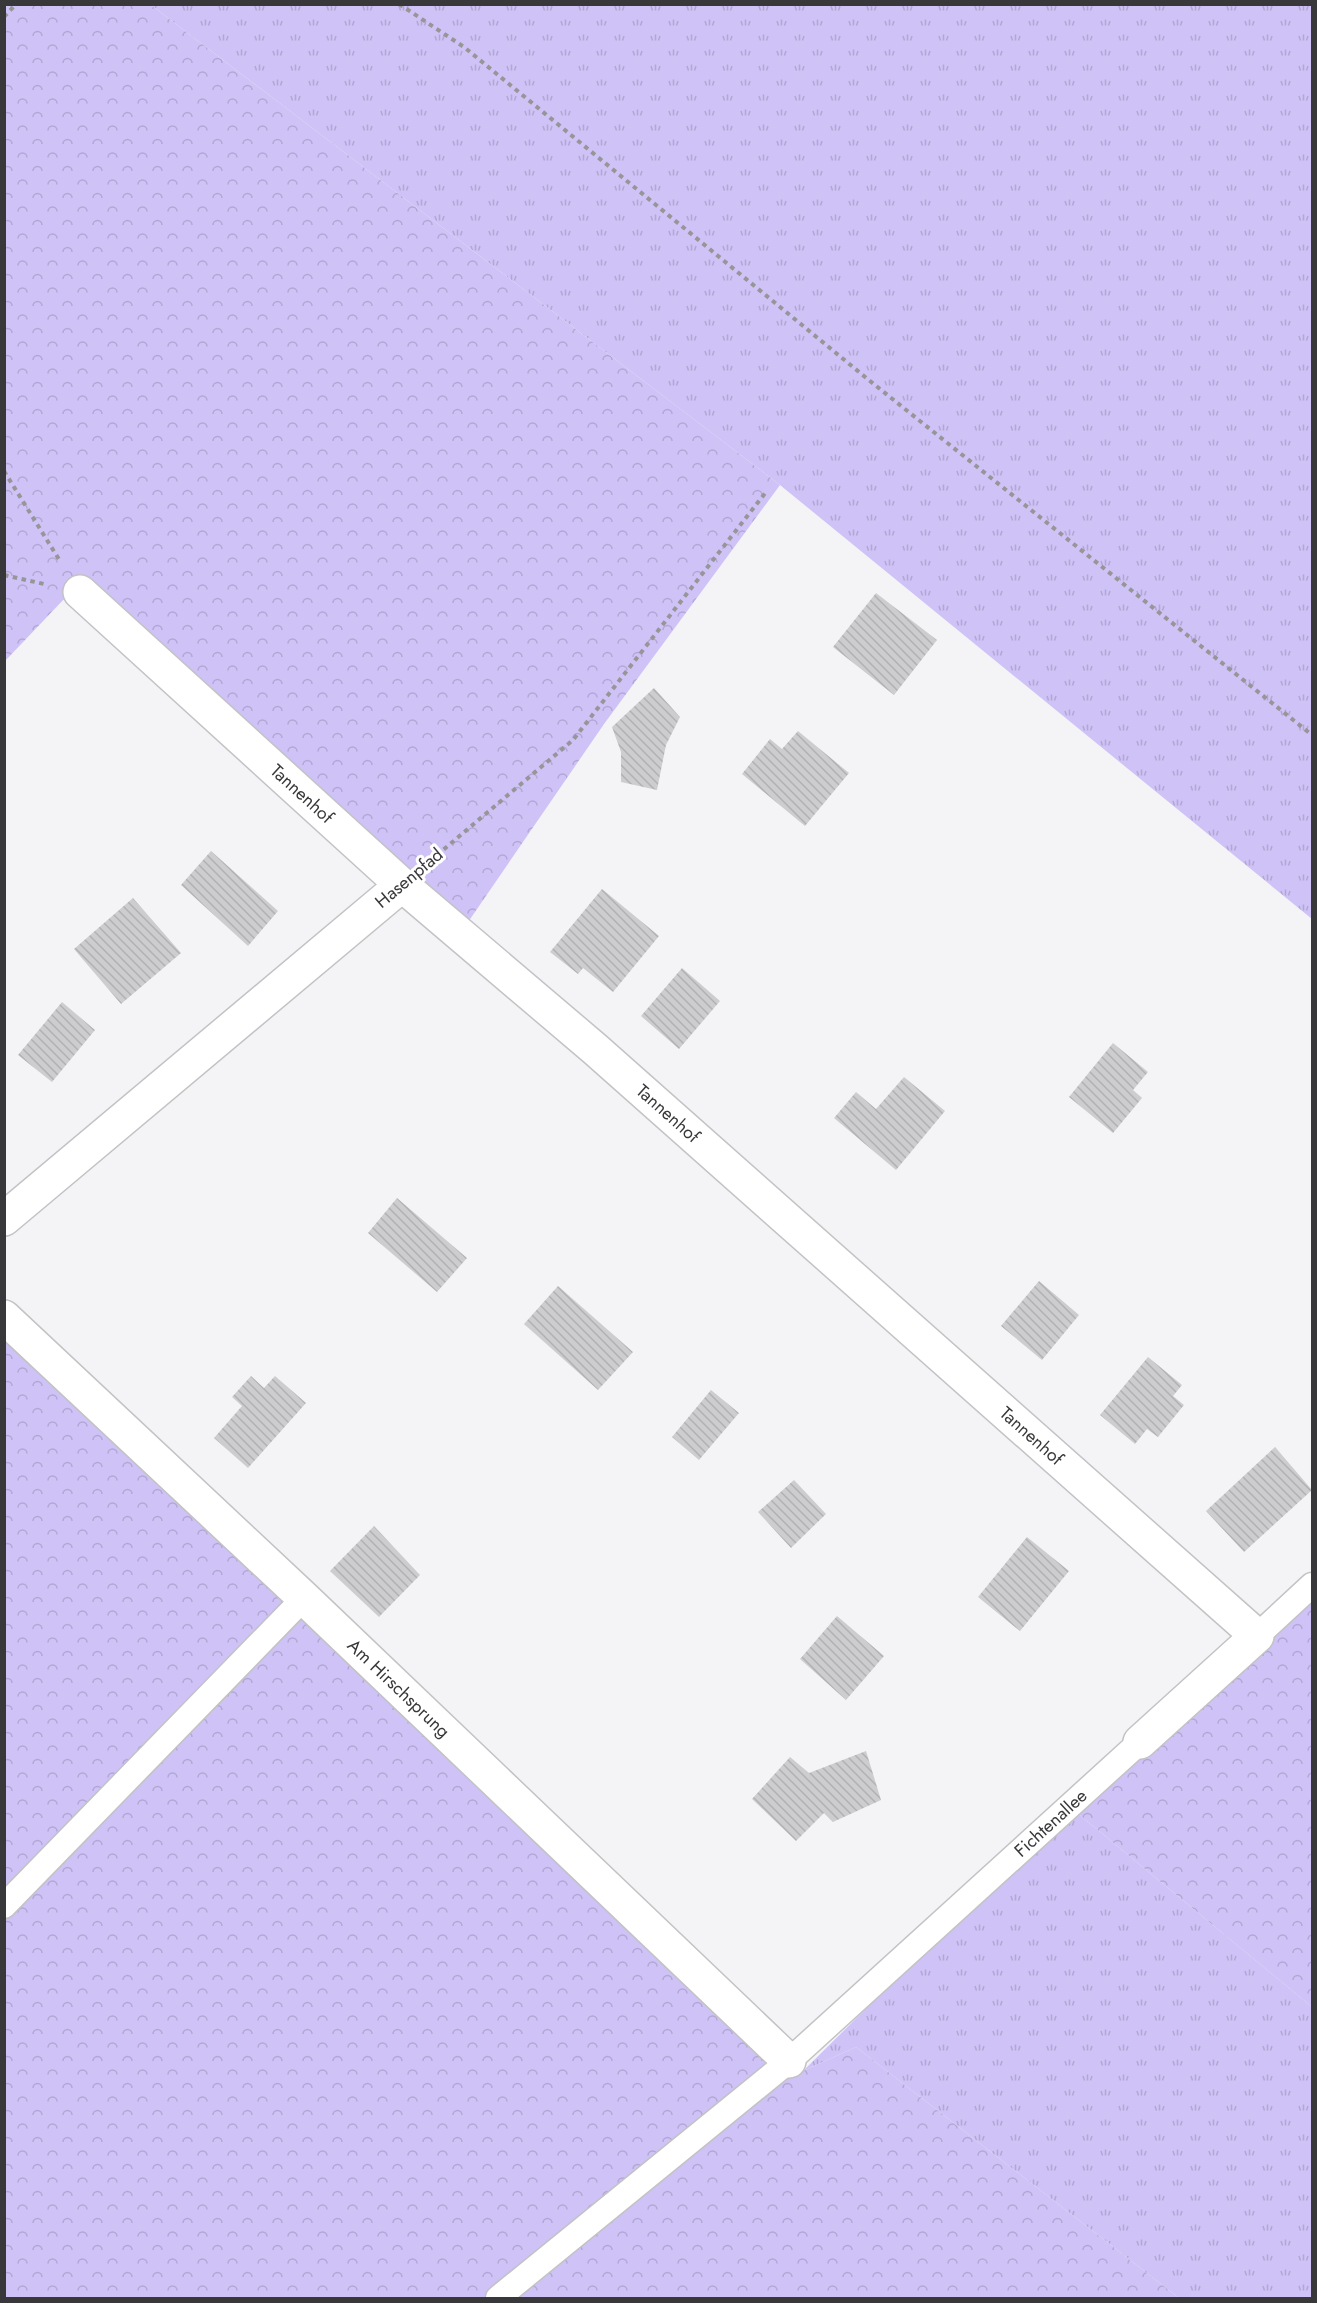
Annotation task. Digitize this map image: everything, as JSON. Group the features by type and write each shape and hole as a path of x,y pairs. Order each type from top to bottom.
{"street":[{"name":"Tannenhof","path":"80,592 402,885 613,1065 1257,1636"},
{"name":"Hasenpfad","path":"4,1219 402,885"},
{"name":"Am Hirschsprung","path":"4,1317 304,1598 789,2061"},
{"name":"Fichtenallee","path":"1140,1742 1257,1636"}],"lane":[{"name":"Fichtenallee","path":"1257,1636 1312,1585"},
{"path":"4,1906 304,1598"},
{"name":"Fichtenallee","path":"498,2298 789,2061 1140,1742"}],"path":[{"path":"4,17 16,4"},
{"path":"399,4 464,47 870,381 1312,735"},
{"path":"4,471 80,592"},
{"name":"Hasenpfad","path":"402,885 573,740 766,492"}],"green space":[{"path":"5,5 151,5 780,485 604,724 466,925 65,598 5,661"},
{"path":"151,5 1312,5 1312,919 780,485"},
{"path":"4,1318 803,2071 856,2047 1179,2298 5,2298"},
{"path":"1312,1588 1312,2007 1070,1807"},
{"path":"1070,1807 1312,2007 1312,2298 1179,2298 856,2047 803,2071"}],"building":[{"path":"876,593 937,640 894,695 833,647"},
{"path":"654,688 680,717 666,745 657,790 621,782 621,752 612,727"},
{"path":"798,731 849,773 805,826 742,774 770,739 782,749"},
{"path":"211,851 278,911 248,946 181,885"},
{"path":"602,889 659,936 613,992 583,968 578,974 550,952"},
{"path":"133,898 181,953 121,1004 74,949"},
{"path":"682,968 720,1001 679,1049 641,1016"},
{"path":"62,1002 95,1030 52,1082 18,1055"},
{"path":"1113,1043 1148,1072 1133,1090 1142,1098 1113,1133 1069,1097"},
{"path":"904,1077 945,1111 896,1170 834,1118 856,1092 876,1109"},
{"path":"397,1198 467,1258 437,1292 368,1233"},
{"path":"1039,1281 1079,1315 1042,1360 1001,1326"},
{"path":"558,1286 633,1352 598,1390 524,1324"},
{"path":"1148,1357 1182,1385 1173,1396 1184,1405 1158,1437 1147,1429 1135,1444 1100,1415"},
{"path":"251,1376 264,1388 275,1376 306,1403 248,1468 214,1438 242,1406 232,1397"},
{"path":"711,1390 739,1413 699,1460 672,1437"},
{"path":"1275,1447 1312,1490 1244,1552 1206,1511"},
{"path":"794,1480 826,1514 791,1548 758,1512"},
{"path":"374,1526 420,1575 379,1617 330,1571"},
{"path":"1027,1537 1069,1571 1020,1631 978,1597"},
{"path":"837,1616 884,1656 846,1700 800,1659"},
{"path":"866,1751 881,1800 833,1822 824,1813 796,1841 752,1799 790,1757 809,1773"}]}
